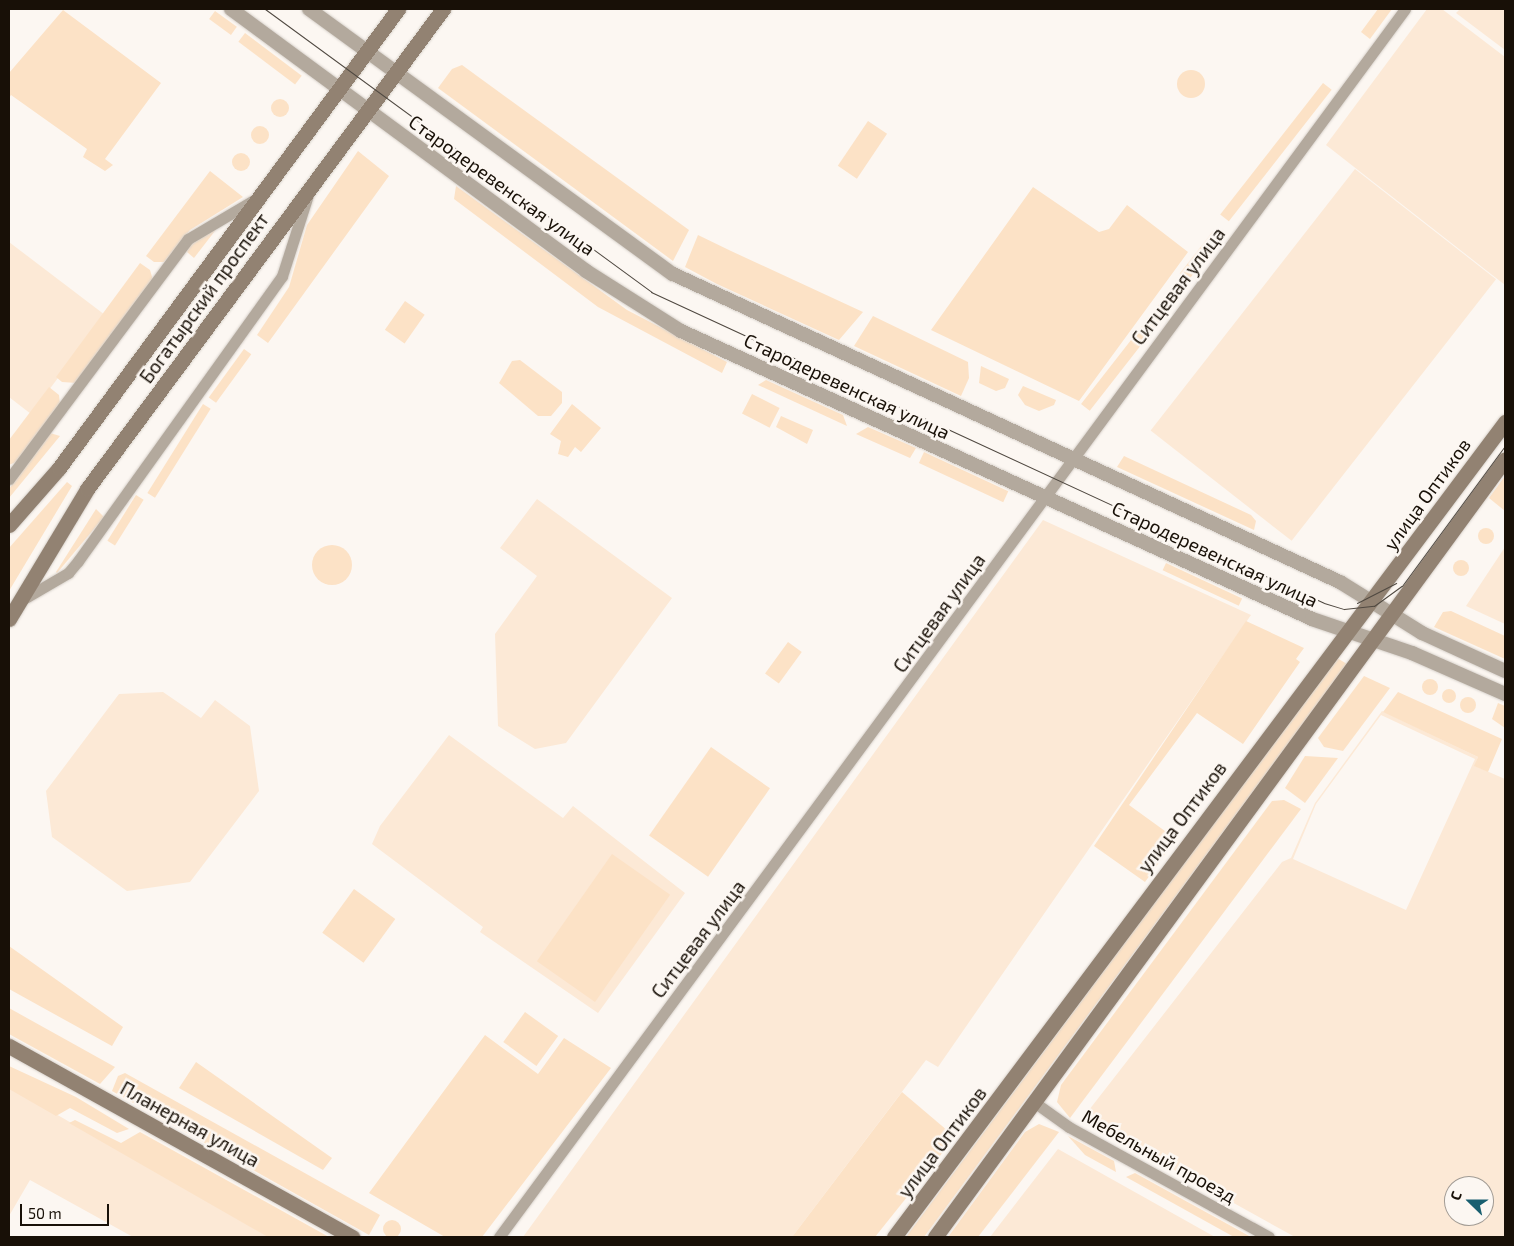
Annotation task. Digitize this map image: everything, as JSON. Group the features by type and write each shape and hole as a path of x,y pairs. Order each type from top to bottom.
{"main road":[{"name":"Богатырский проспект","path":"9,525 59,468 398,9"},
{"name":"Богатырский проспект","path":"9,619 87,489 443,9"},
{"name":"улица Оптиков","path":"894,1237 1346,631 1371,601 1505,422"},
{"path":"935,1237 1375,640 1505,460"},
{"name":"Планерная улица","path":"9,1046 352,1237"},
{"path":"9,1054 43,1065"}],"street":[{"name":"Стародеревенская улица","path":"231,9 632,303 681,330 1045,497 1346,631 1375,640 1505,694"},
{"name":"Стародеревенская улица","path":"309,9 654,263 727,302 1332,579 1392,615 1505,671"},
{"name":"Ситцевая улица","path":"499,1237 1405,9"},
{"path":"19,602 68,573 78,561 282,276 311,187"},
{"path":"9,479 188,240 262,195"},
{"name":"Мебельный проезд","path":"1034,1102 1069,1127 1268,1237"}],"shaded area":[{"path":"1378,9 1392,9 1370,39 1361,32"},
{"path":"1427,9 1442,9 1505,57 1505,285 1326,145"},
{"path":"1460,9 1505,9 1505,50 1456,13"},
{"path":"63,10 161,83 105,159 113,165 105,171 83,157 87,149 11,95 9,98 9,73"},
{"path":"215,11 237,27 231,35 209,19"},
{"path":"245,33 302,76 295,85 238,42"},
{"path":"462,65 689,230 673,261 438,88 452,69"},
{"path":"1191,70 1201,74 1205,84 1201,94 1191,98 1181,94 1177,84 1181,74"},
{"path":"1323,83 1332,90 1229,221 1220,215"},
{"path":"280,99 286,102 289,108 286,114 280,117 274,114 271,108 274,102"},
{"path":"868,121 887,134 857,179 838,166"},
{"path":"260,126 266,129 269,135 266,141 260,144 254,141 251,135 254,129"},
{"path":"358,151 389,176 268,343 257,335 289,287 307,225"},
{"path":"241,153 247,156 250,162 247,168 241,171 235,168 232,162 235,156"},
{"path":"1355,169 1496,279 1292,541 1151,431"},
{"path":"210,171 243,197 190,230 164,262 154,262 146,256"},
{"path":"456,186 627,310 727,362 722,373 598,307 454,199"},
{"path":"1033,187 1099,232 1109,229 1127,205 1188,252 1079,401 931,330"},
{"path":"218,227 194,258 187,252 190,245"},
{"path":"1213,231 1222,238 1188,280 1180,274"},
{"path":"698,235 863,312 839,340 717,284 685,267"},
{"path":"9,242 105,315 31,414 9,397"},
{"path":"140,263 150,270 153,280 77,383 62,382 56,377"},
{"path":"1174,285 1183,292 1090,411 1081,404"},
{"path":"405,301 425,315 405,343 385,330"},
{"path":"873,316 968,362 969,378 961,396 854,346"},
{"path":"244,349 251,354 216,403 209,398"},
{"path":"520,360 562,392 562,403 551,416 538,416 499,383 512,361"},
{"path":"981,366 1009,379 1005,388 996,391 979,383"},
{"path":"766,380 843,415 847,426 758,385"},
{"path":"1023,386 1056,400 1054,405 1039,411 1025,405 1018,395"},
{"path":"49,387 59,395 60,405 16,462 9,465 9,440"},
{"path":"752,394 780,408 770,428 742,414"},
{"path":"203,404 211,409 155,498 147,493"},
{"path":"572,404 601,428 581,452 575,447 568,457 558,454 561,441 550,434"},
{"path":"781,416 813,430 807,444 776,427"},
{"path":"868,427 916,448 910,458 856,434"},
{"path":"50,433 60,436 9,498 9,489"},
{"path":"924,452 1008,491 1003,502 919,463"},
{"path":"1124,456 1251,515 1256,521 1254,530 1117,467"},
{"path":"1505,476 1505,511 1489,498"},
{"path":"67,482 72,486 9,591 9,548"},
{"path":"136,495 144,500 115,546 107,541"},
{"path":"537,499 672,598 566,743 535,749 498,726 495,634 537,576 500,548"},
{"path":"96,509 104,517 57,573 56,572"},
{"path":"1043,520 1251,615 938,1067 926,1060 792,1237 523,1237"},
{"path":"1486,528 1492,530 1494,536 1492,542 1486,544 1480,542 1478,536 1480,530"},
{"path":"332,545 346,551 352,565 346,579 332,585 318,579 312,565 318,551"},
{"path":"1505,547 1505,624 1466,606"},
{"path":"1461,560 1469,568 1461,576 1453,568"},
{"path":"1166,563 1242,598 1239,606 1163,570"},
{"path":"1451,611 1505,636 1505,659 1434,627 1443,612"},
{"path":"1246,621 1304,648 1296,659 1300,662 1243,744 1197,713 1129,805 1176,839 1145,882 1094,846"},
{"path":"788,642 802,652 779,684 765,674"},
{"path":"1337,658 1347,664 924,1237 906,1237"},
{"path":"1364,676 1390,688 1343,751 1324,747 1318,738"},
{"path":"1430,679 1438,687 1430,695 1422,687"},
{"path":"1446,689 1452,689 1456,696 1452,703 1446,703 1442,699 1442,693"},
{"path":"163,692 201,718 215,700 250,726 259,791 190,882 127,891 52,837 46,791 119,694"},
{"path":"1398,692 1502,739 1488,772 1474,766 1478,757 1383,712"},
{"path":"1468,697 1476,705 1468,713 1460,705"},
{"path":"1498,703 1505,706 1505,728 1492,719"},
{"path":"1382,711 1478,757 1475,766 1505,779 1505,1237 1295,1237 1082,1119 1282,862 1291,858 1315,803","holes":["1381,715 1475,759 1406,910 1293,859 1316,804"]},
{"path":"449,735 563,818 573,806 685,893 598,1013 480,932 483,927 372,844 380,826"},
{"path":"711,747 770,788 708,877 649,835"},
{"path":"1305,756 1338,758 1305,803 1285,788"},
{"path":"1284,800 1301,809 1070,1118 1057,1102 1061,1085 1272,801"},
{"path":"612,854 670,895 595,1002 537,961"},
{"path":"354,889 395,919 364,963 322,933"},
{"path":"9,946 123,1027 112,1046 9,989"},
{"path":"9,1008 115,1067 100,1084 9,1034"},
{"path":"525,1012 558,1036 536,1066 503,1042"},
{"path":"485,1035 538,1074 564,1038 611,1068 482,1237 445,1237 369,1193"},
{"path":"196,1062 332,1158 323,1170 179,1088"},
{"path":"9,1066 76,1097 129,1129 117,1133 70,1108 56,1116 9,1089"},
{"path":"125,1073 380,1215 369,1235 112,1091 118,1076"},
{"path":"9,1087 269,1237 133,1237 30,1180 9,1216"},
{"path":"902,1092 955,1137 875,1237 792,1237"},
{"path":"75,1120 121,1143 140,1132 329,1237 268,1237 69,1123"},
{"path":"1039,1124 1059,1132 978,1237 948,1237 1025,1132"},
{"path":"1068,1136 1114,1161 1116,1172 1085,1155"},
{"path":"1058,1149 1215,1237 990,1237"},
{"path":"1135,1173 1251,1237 1234,1237 1126,1177"},
{"path":"392,1220 398,1223 401,1229 398,1235 392,1238 386,1235 383,1229 386,1223"}],"tram line":[{"path":"265,9 651,292 1324,603 1344,609 1374,606 1402,586 1505,446"},
{"path":"1357,603 1396,583"}]}
